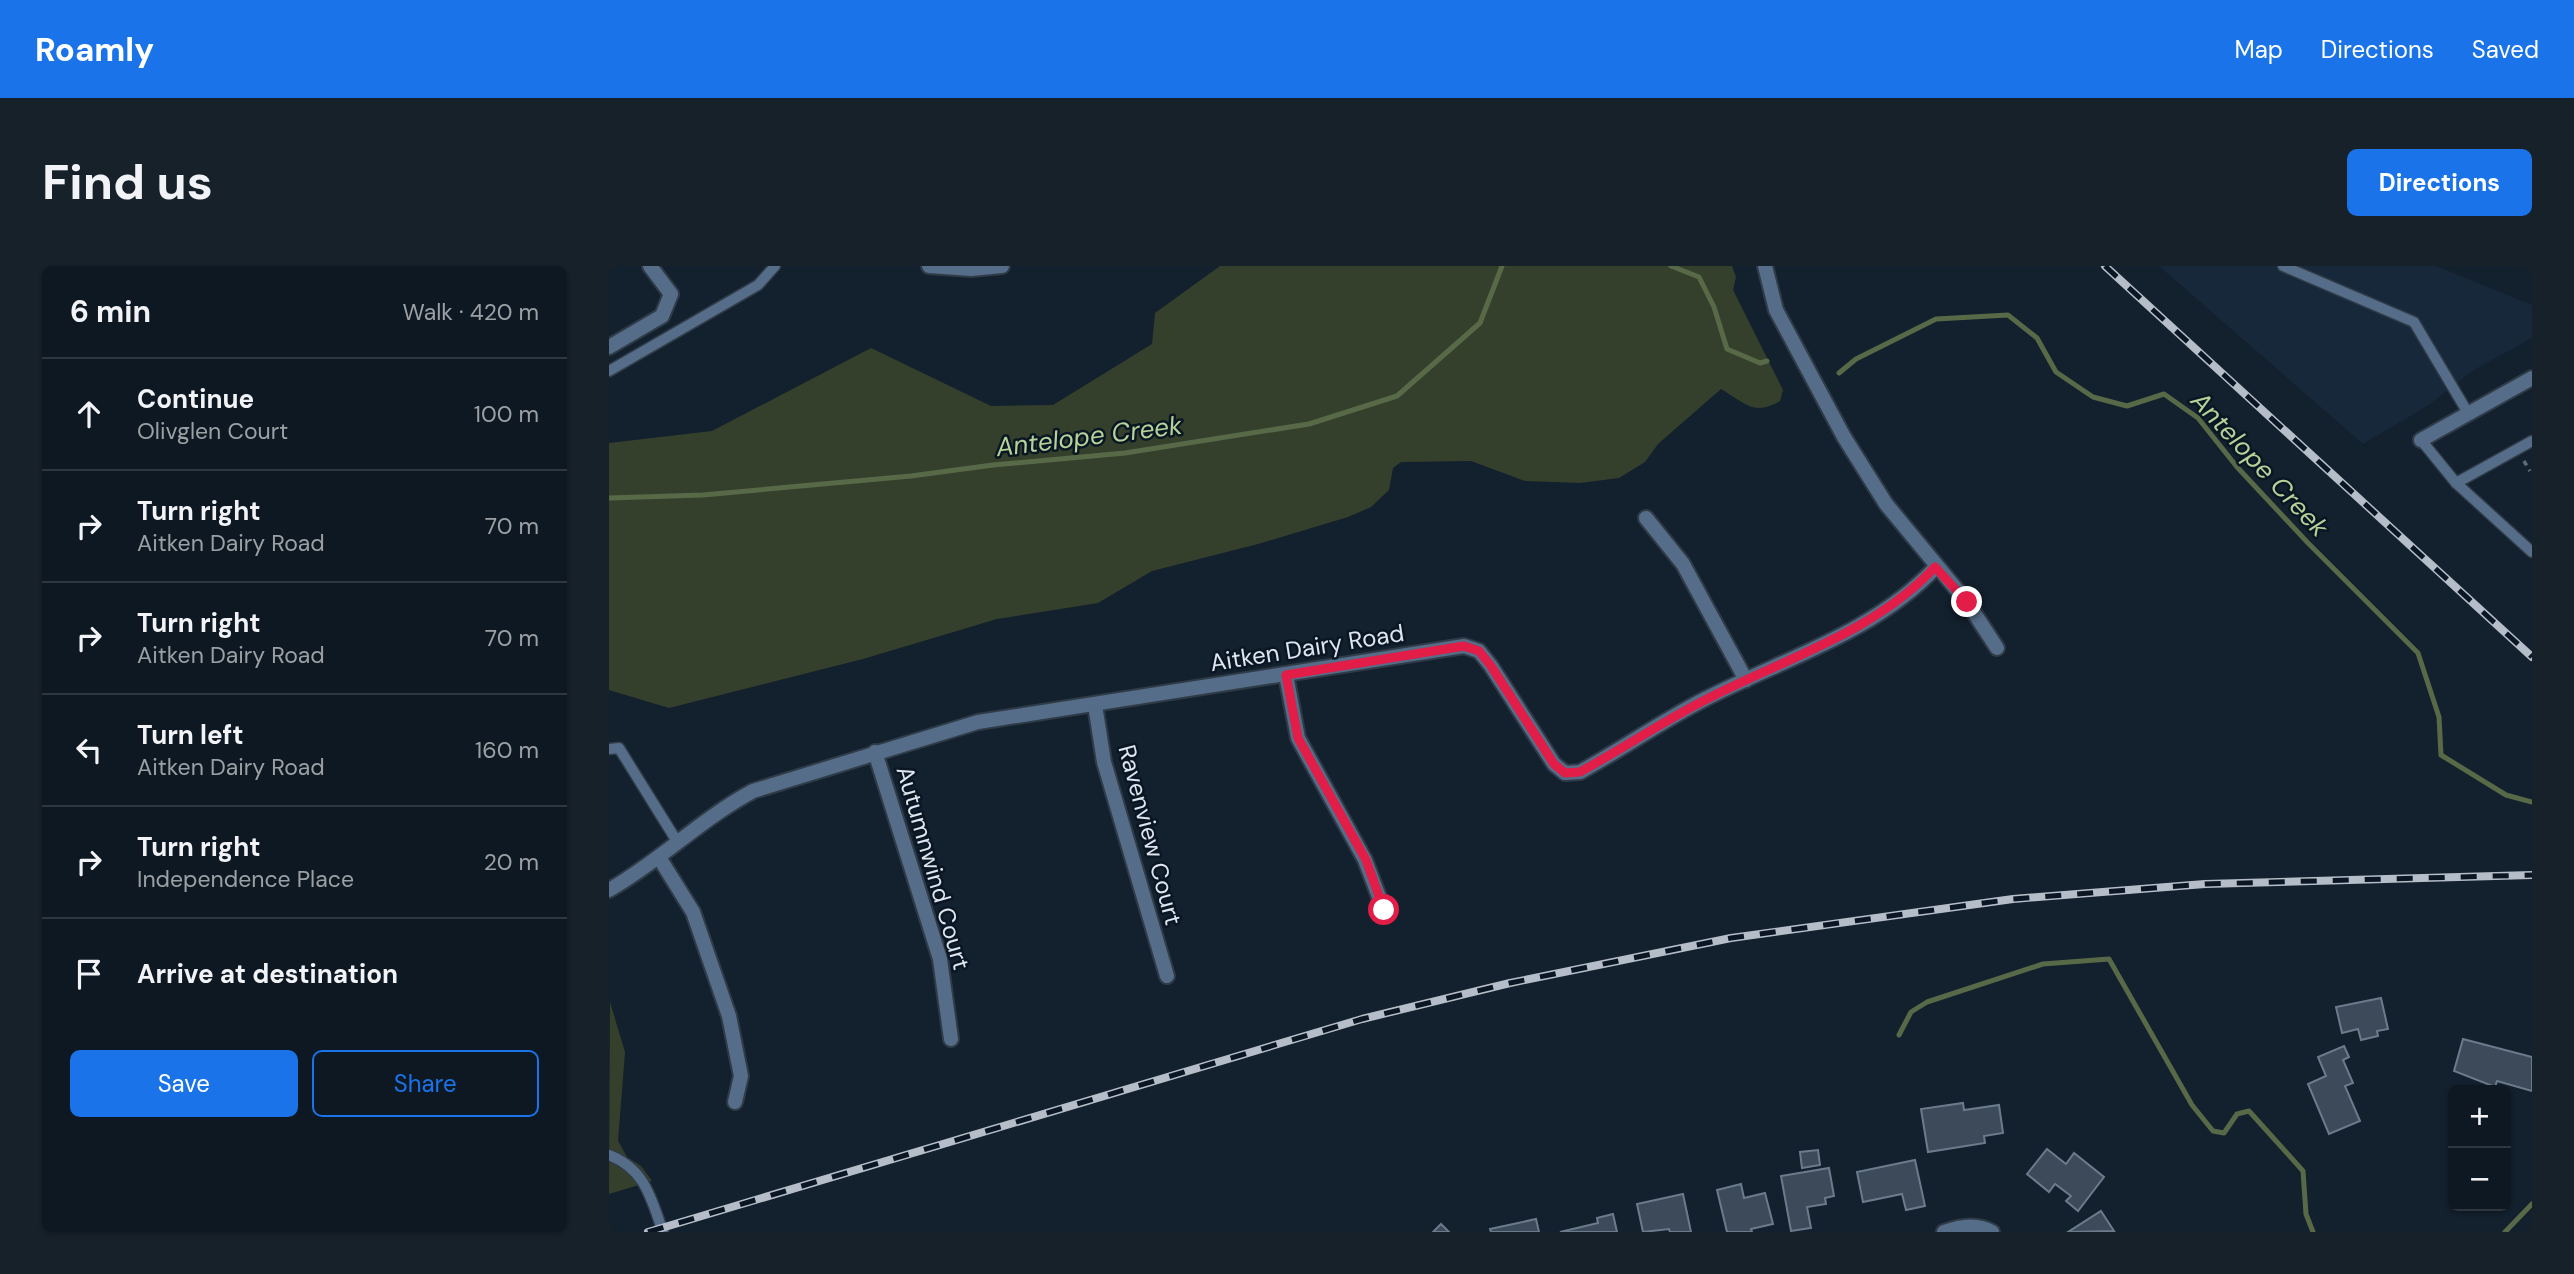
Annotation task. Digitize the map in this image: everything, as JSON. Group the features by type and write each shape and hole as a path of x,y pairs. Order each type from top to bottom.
{"street":[{"path":"609,347 662,316 671,294 650,266"},
{"path":"929,266 971,269 1002,266"},
{"path":"1765,266 1776,310 1844,437 1886,504 1935,567 1967,602 1997,648"},
{"path":"2421,440 2532,378"},
{"path":"1646,518 1683,564 1746,680"},
{"name":"Aitken Dairy Road","path":"609,890 660,859 719,809 753,791 978,722 1464,646 1479,651 1491,666 1554,764 1565,773 1580,772 1704,700 1786,664 1889,607 1935,567"},
{"path":"1286,675 1298,738 1366,860 1384,910"},
{"name":"Ravenview Court","path":"1095,705 1104,762 1167,976"},
{"name":"Autumnwind Court","path":"875,752 940,959 951,1039"},
{"path":"660,859 693,912 729,1016 741,1076 735,1102"},
{"path":"1944,1232 1972,1226 1983,1227 1992,1232"}],"lane":[{"path":"609,371 758,285 775,266"},
{"path":"2283,266 2414,322 2468,413"},
{"path":"2421,440 2456,483 2532,552"},
{"path":"2456,483 2532,441"},
{"path":"609,749 619,748 678,843"},
{"path":"609,1155 635,1169 643,1179 663,1232"}],"shaded area":[{"path":"2159,266 2436,266 2532,305 2532,338 2474,370 2427,406 2363,444"}],"green space":[{"path":"1220,266 1732,266 1736,277 1733,290 1783,390 1780,401 1771,406 1756,408 1721,389 1658,444 1645,462 1619,478 1580,483 1525,481 1471,461 1401,462 1393,468 1389,490 1371,507 1348,517 1258,544 1152,571 1098,603 997,619 863,659 669,708 609,690 609,443 712,431 871,348 991,406 1053,405 1152,344 1155,313"},
{"path":"610,1002 625,1052 618,1141 627,1157 641,1166 652,1181 609,1194"}],"building":[{"path":"2381,998 2388,1029 2377,1031 2378,1036 2361,1040 2358,1029 2342,1033 2336,1007"},
{"path":"2463,1039 2532,1057 2532,1091 2497,1081 2496,1085 2490,1085 2454,1071"},
{"path":"2344,1046 2349,1057 2343,1060 2353,1083 2345,1086 2360,1121 2329,1134 2308,1084 2326,1076 2318,1057"},
{"path":"1963,1103 1964,1110 1999,1105 2003,1133 1984,1136 1985,1143 1928,1152 1921,1109"},
{"path":"2047,1149 2066,1164 2074,1153 2104,1177 2078,1211 2066,1201 2071,1196 2055,1184 2049,1192 2027,1174"},
{"path":"1818,1150 1820,1165 1802,1168 1800,1152"},
{"path":"1915,1160 1925,1206 1906,1210 1902,1194 1863,1202 1857,1172"},
{"path":"1829,1168 1834,1196 1825,1198 1826,1204 1807,1207 1811,1228 1791,1231 1781,1176"},
{"path":"1741,1184 1744,1198 1765,1193 1773,1224 1751,1229 1752,1232 1727,1232 1717,1190"},
{"path":"1683,1194 1691,1232 1670,1232 1669,1229 1643,1232 1637,1204"},
{"path":"2101,1211 2114,1231 2068,1232"},
{"path":"1613,1214 1617,1232 1560,1232 1598,1223 1597,1218"},
{"path":"1536,1219 1539,1232 1491,1232 1490,1229"},
{"path":"1441,1224 1449,1232 1433,1232"}],"waterway":[{"name":"Antelope Creek","path":"609,498 703,495 911,476 993,465 1125,453 1309,424 1397,396 1480,323 1502,266"},
{"name":"Antelope Creek","path":"1671,266 1699,277 1714,307 1727,349 1760,363 1767,361"},
{"name":"Antelope Creek","path":"1839,373 1856,359 1936,319 2008,315 2037,338 2056,372 2093,397 2127,406 2164,394 2198,418 2237,467 2308,543 2418,653 2439,717 2441,755 2506,795 2532,802"},
{"path":"1899,1035 1911,1012 1927,1002 2043,964 2109,959 2192,1105 2213,1131 2224,1133 2237,1114 2249,1111 2303,1171 2306,1214 2313,1232"},
{"path":"2505,1232 2532,1204"}],"railway":[{"path":"2105,266 2532,657"},
{"path":"648,1232 1362,1019 1510,983 1731,938 2013,899 2205,884 2532,875"}],"route":[{"path":"1384,910 1366,860 1298,738 1286,675 1464,646 1479,651 1491,666 1554,764 1565,773 1580,772 1704,700 1786,664 1845,633 1889,607 1923,581 1935,567 1967,602"}]}
